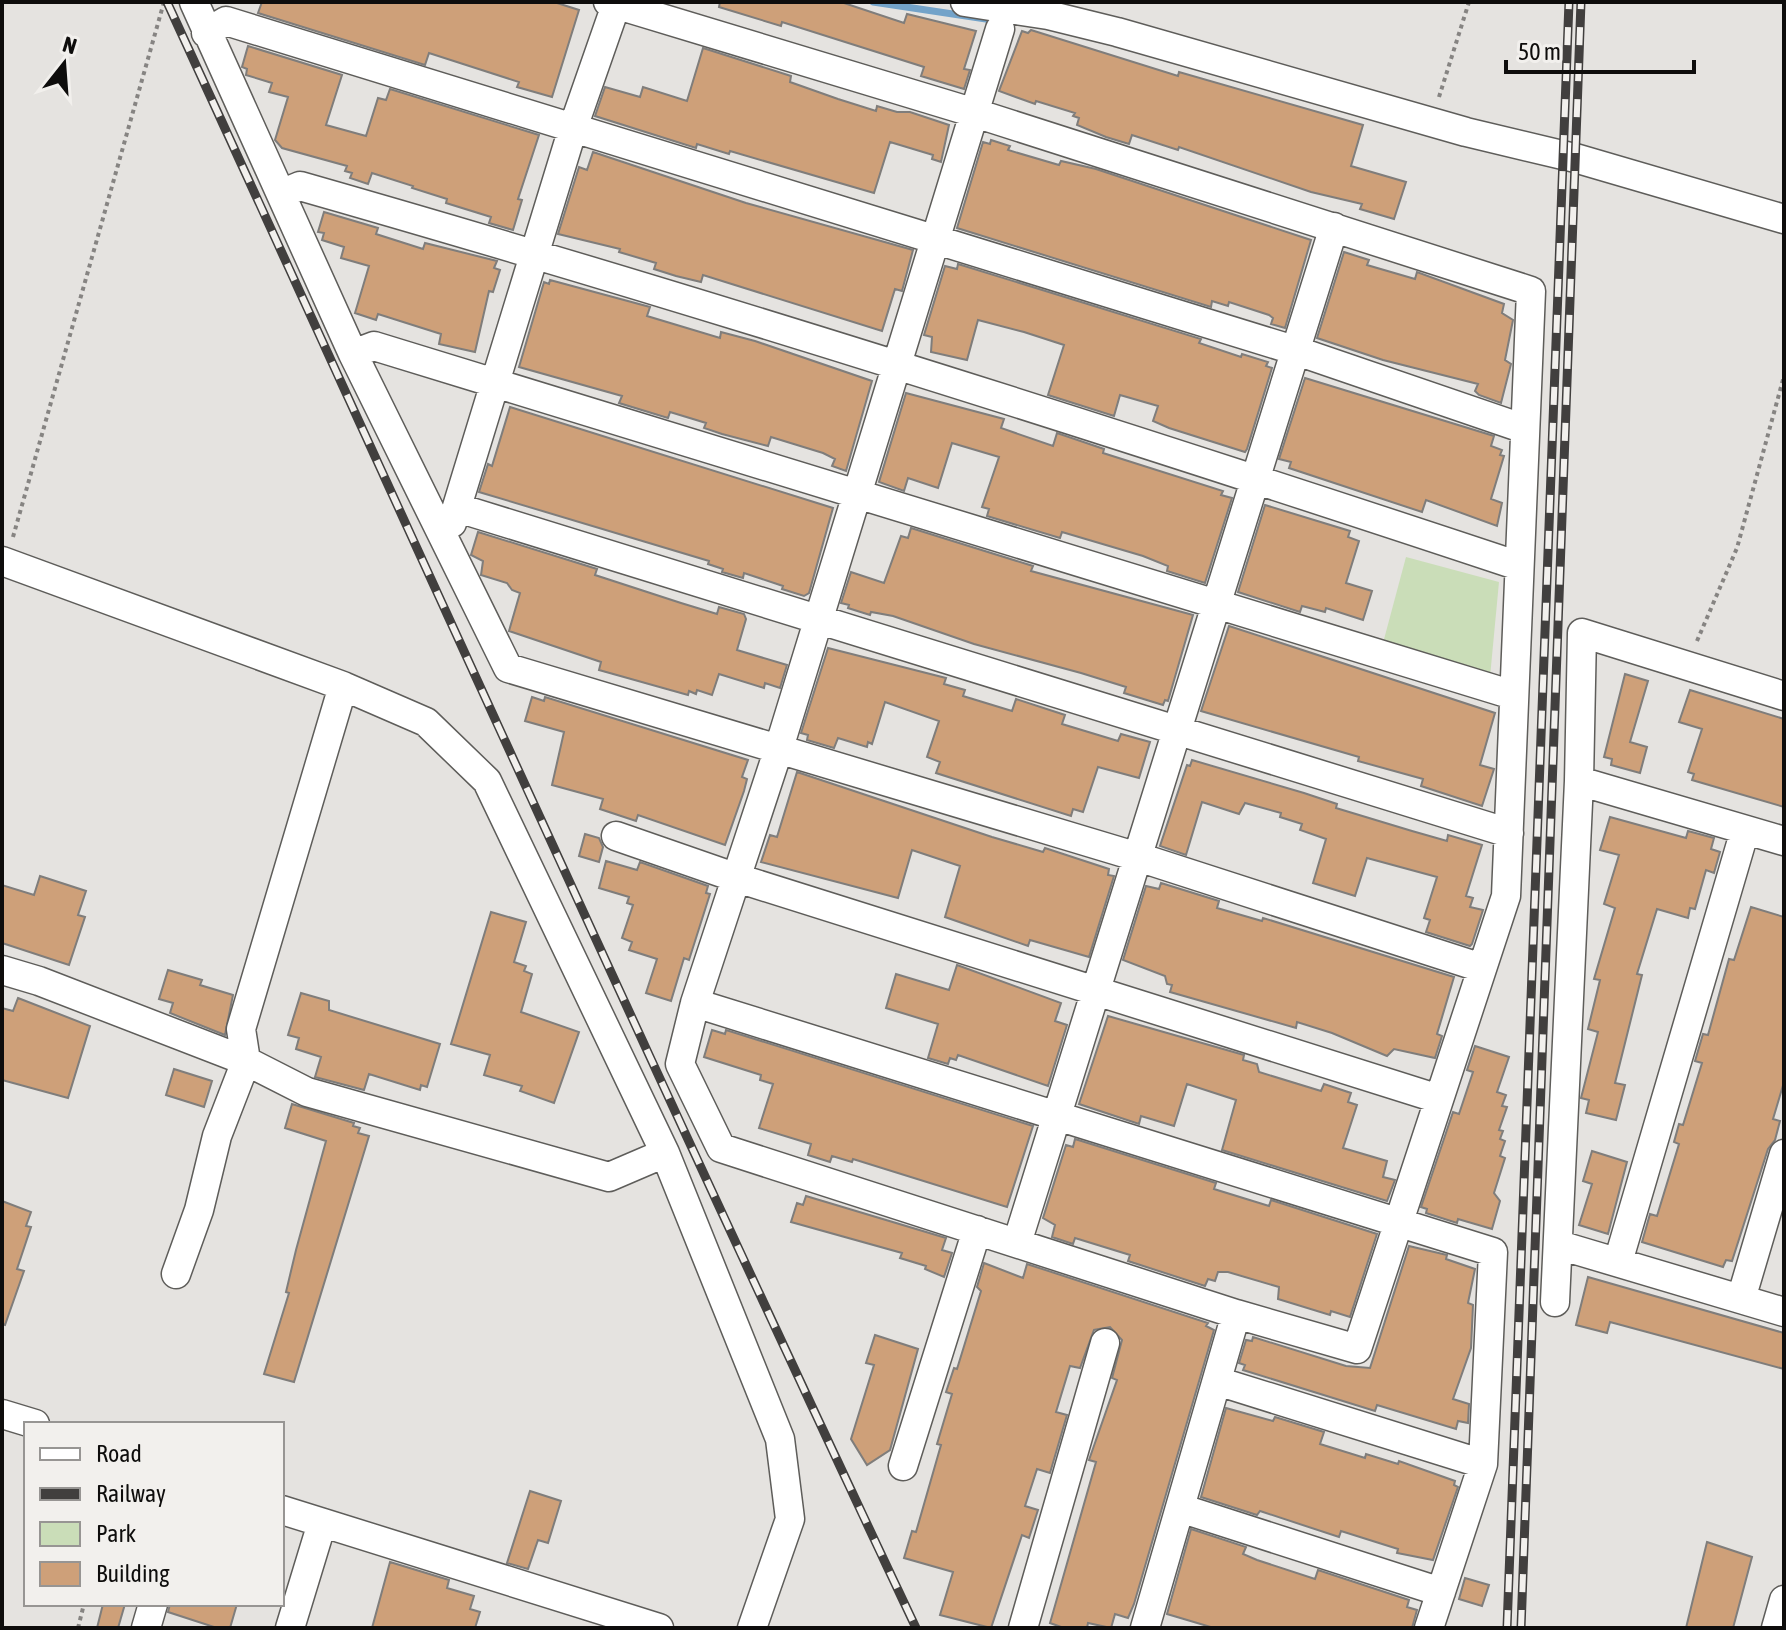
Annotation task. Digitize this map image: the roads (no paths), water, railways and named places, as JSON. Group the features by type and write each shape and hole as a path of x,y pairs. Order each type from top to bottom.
{"street":[{"path":"194,2 353,354 508,668 1138,857 1482,968"},
{"path":"965,2 1048,15 1117,32 1784,219"},
{"path":"446,539 614,3 975,113 1531,291 1506,896 1357,1349 1236,1314 721,1148 680,1064 695,1003 779,748 895,364 975,113 1000,29"},
{"path":"206,33 226,21 1297,351 1525,429"},
{"path":"281,194 300,186 536,253 1255,478 1519,566"},
{"path":"1017,1243 1334,227"},
{"path":"353,354 374,346 1513,695"},
{"path":"458,508 1509,833"},
{"path":"3,567 343,686 426,722 487,781 665,1153 780,1439 790,1519 752,1628"},
{"path":"1555,1302 1579,781 1582,633 1784,696"},
{"path":"176,1274 199,1210 217,1136 246,1061 241,1029 343,686"},
{"path":"1579,781 1784,841"},
{"path":"1618,1262 1745,830"},
{"path":"616,836 737,878 1439,1099"},
{"path":"2,970 39,981 246,1061 307,1092 609,1177 665,1153"},
{"path":"695,1003 1493,1252 1483,1464 1429,1628"},
{"path":"1741,1299 1784,1154"},
{"path":"903,1466 977,1230"},
{"path":"1559,1245 1784,1312"},
{"path":"1145,1628 1236,1314"},
{"path":"1023,1628 1105,1343"},
{"path":"1217,1381 1483,1464"},
{"path":"2,1414 28,1422"},
{"path":"1180,1508 1441,1592"},
{"path":"284,1511 659,1628"},
{"path":"290,1628 322,1523"},
{"path":"1776,1628 1784,1600"},
{"path":"146,1628 152,1606"}],"waterway":[{"path":"873,2 986,19"}],"railway":[{"path":"167,2 916,1628"},
{"path":"1507,1628 1569,2"},
{"path":"1521,1628 1581,2"}]}
